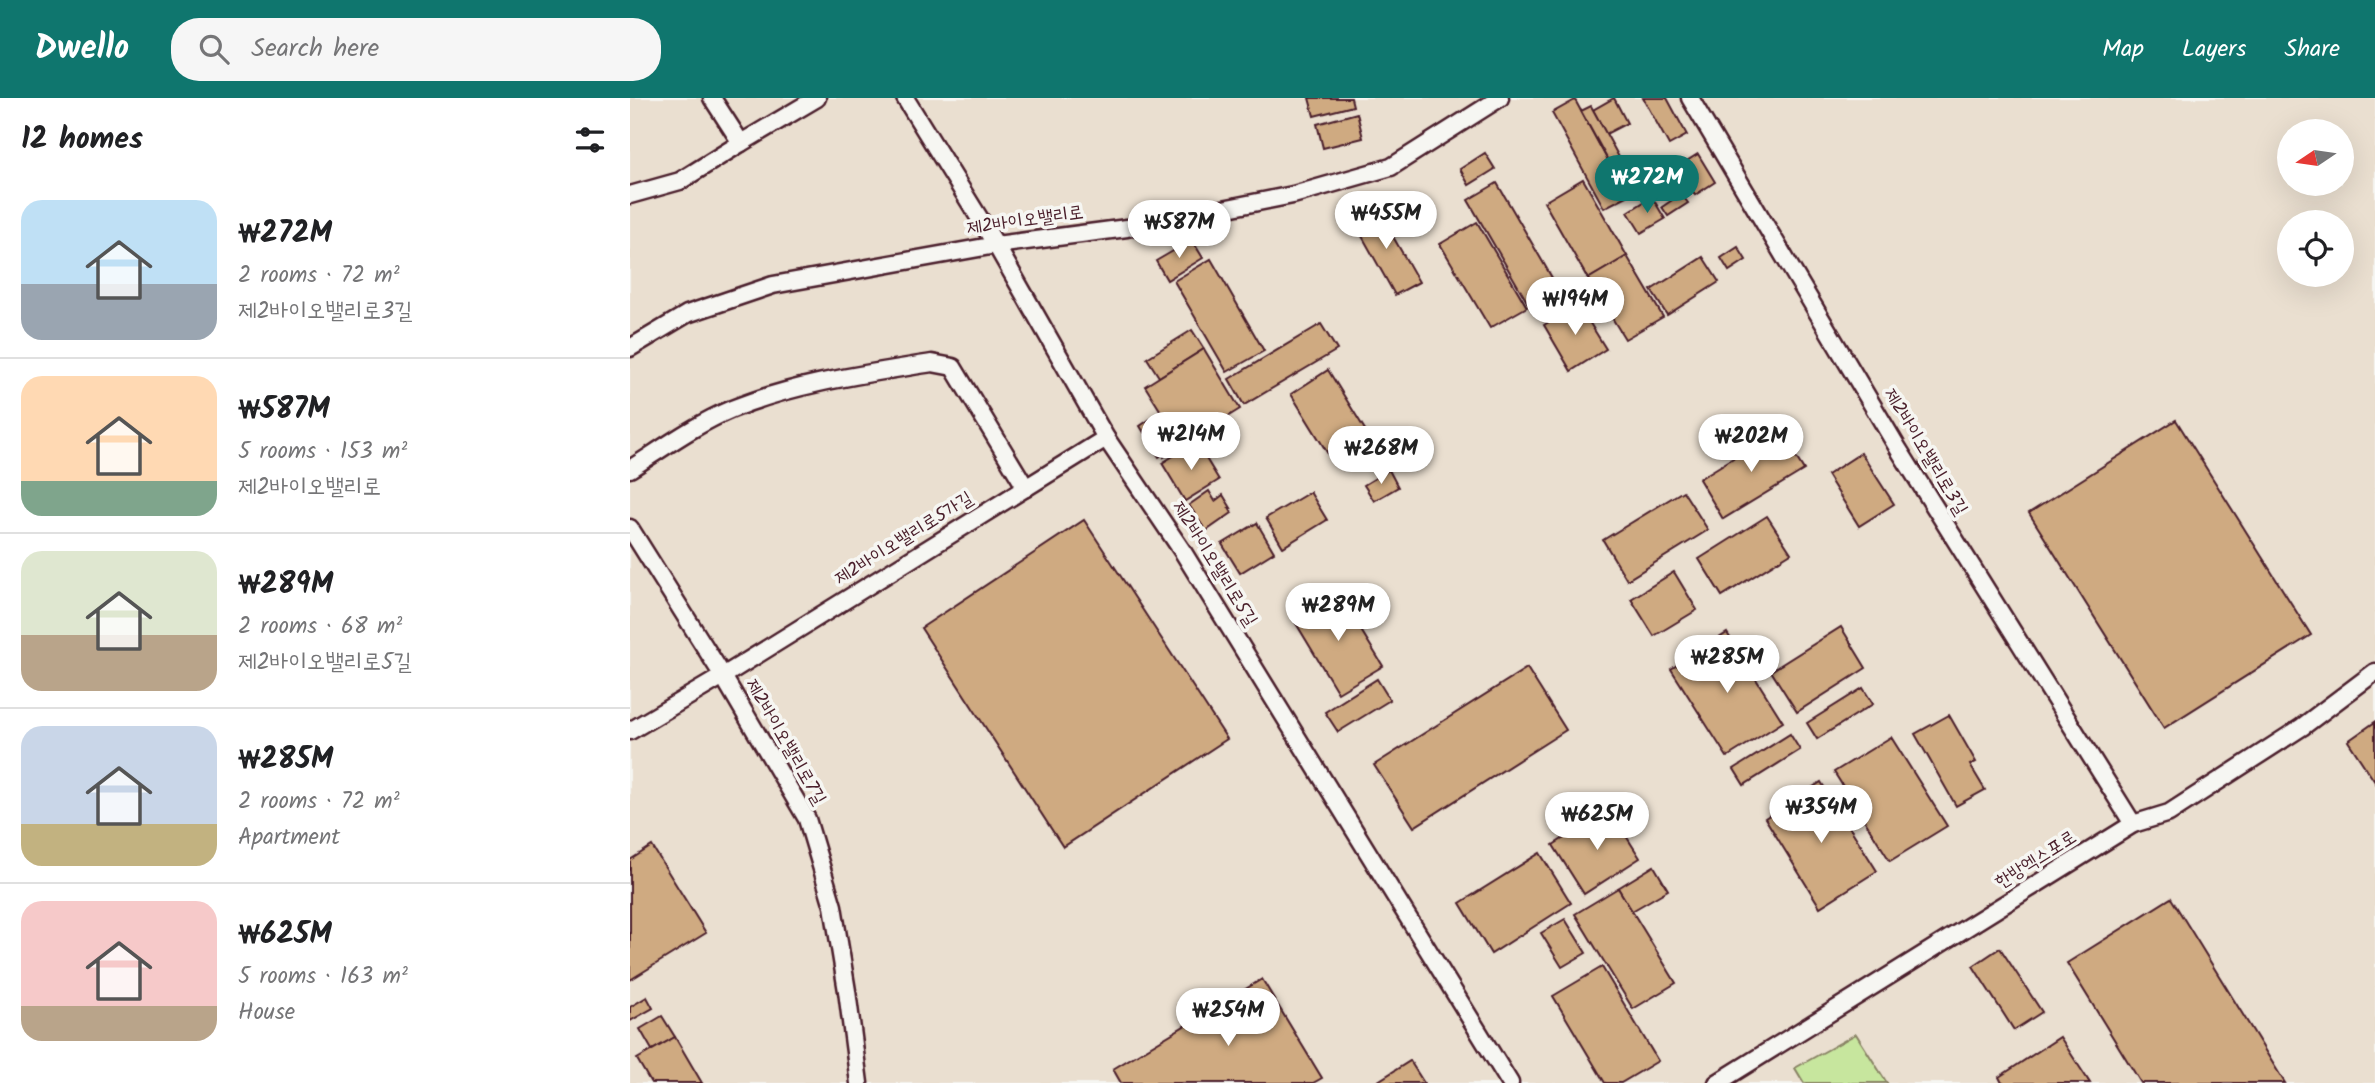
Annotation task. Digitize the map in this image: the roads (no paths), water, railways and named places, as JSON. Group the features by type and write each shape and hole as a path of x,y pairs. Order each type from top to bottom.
{"street":[{"path":"712,98 741,143"},
{"path":"630,195 680,181 817,98"},
{"name":"제2바이오밸리로","path":"630,348 687,314 774,285 996,245 1127,228 1293,195 1367,174 1391,167 1500,98"},
{"name":"제2바이오밸리로3길","path":"1690,98 1899,450 2133,824"},
{"name":"제2바이오밸리로5길","path":"908,99 996,245 1106,438 1183,552 1510,1083"},
{"path":"630,470 702,424 732,409 794,388 932,363 953,367 1026,488"},
{"name":"제2바이오밸리로5가길","path":"630,731 1106,438"},
{"name":"제2바이오밸리로7길","path":"630,528 723,676 807,819 833,906 859,1083"},
{"name":"한방엑스포로","path":"1717,1083 2133,824 2169,813 2301,727 2375,672"}]}
